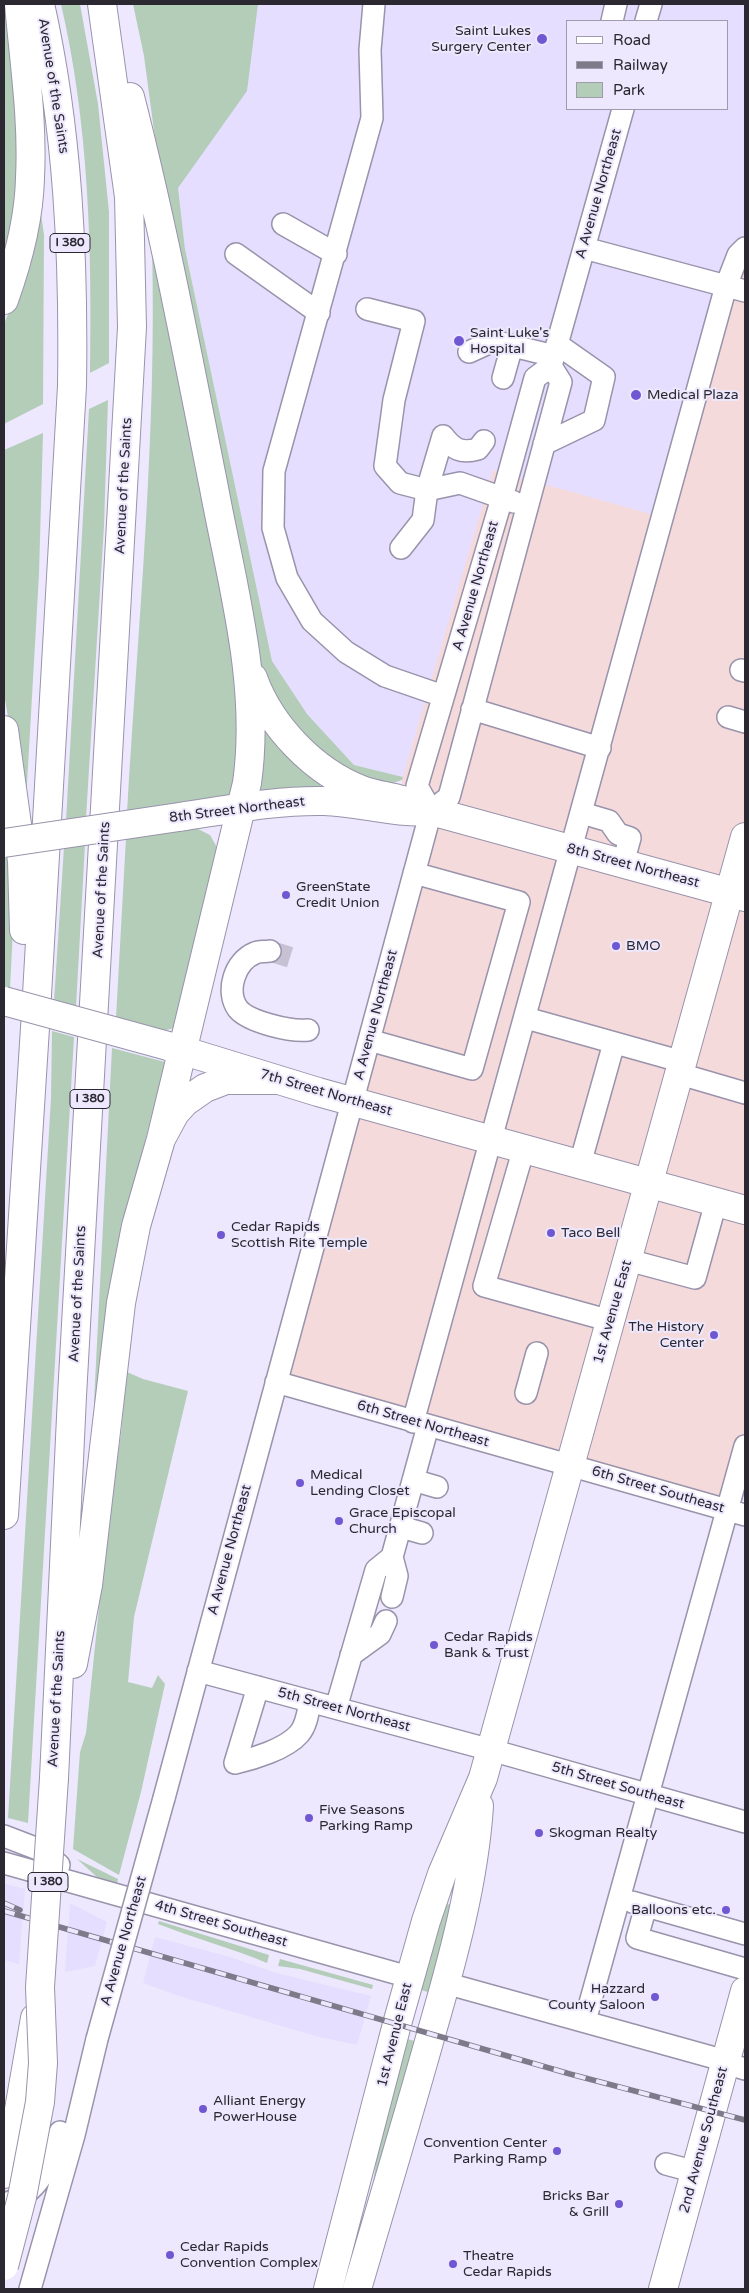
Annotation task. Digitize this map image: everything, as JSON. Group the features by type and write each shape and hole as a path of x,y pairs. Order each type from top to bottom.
{"main road":[{"path":"4,300 21,244 30,180 28,94 19,4"},
{"name":"Avenue of the Saints","path":"4,1515 72,386 73,290 62,126 50,48 40,4"},
{"path":"55,1748 88,1586 126,1273 136,1226 161,1139 175,1048 241,808 250,761 251,719 247,660 163,231 104,4"},
{"name":"Avenue of the Saints","path":"40,1987 54,1778 73,1386 132,326 129,197 104,4"},
{"path":"247,660 254,680 271,714 292,740 323,769 360,790 402,800 431,811"},
{"path":"4,730 22,861 29,1116"},
{"name":"8th Street Northeast","path":"4,843 241,808 302,801 325,801 408,812 431,811 738,894"},
{"name":"1st Avenue East","path":"328,2289 409,1977 442,1874 480,1787 682,1068 738,894 745,837"},
{"name":"7th Street Northeast","path":"4,1001 175,1048 277,1080 650,1182 745,1210"},
{"path":"161,1139 175,1113 185,1102 205,1088 226,1080 277,1080"},
{"name":"1st Avenue East","path":"357,2289 446,1983 474,1859 480,1787"},
{"path":"4,2266 22,2197 40,2102 43,2063 40,1987"},
{"name":"I 380","path":"4,2174 18,2121 40,1987"},
{"name":"2nd Avenue Southeast","path":"663,2289 696,2172 732,2064 743,2008"}],"street":[{"path":"374,4 370,50 372,118 336,254 274,470 273,528 287,578 312,621 346,652 385,676 443,696"},
{"path":"612,20 616,4"},
{"path":"646,20 650,4"},
{"name":"A Avenue Northeast","path":"431,811 417,786 502,498 535,378 554,355 623,110"},
{"path":"283,224 336,254"},
{"path":"584,248 736,289"},
{"path":"392,1597 397,1576 392,1557 413,1480 427,1371 439,1327 446,1280 492,1140 600,748 622,686 634,606 659,556 694,425 736,289 738,255 745,248"},
{"path":"236,254 319,313"},
{"path":"367,308 414,322 394,400 386,466 400,483 427,490 460,484 528,508"},
{"path":"469,352 493,341 554,355 604,377 594,420 544,444"},
{"path":"503,378 512,346"},
{"name":"A Avenue Northeast","path":"30,2289 83,2100 96,2039 164,1798 431,811 449,797 528,508 560,382 554,355"},
{"path":"401,548 423,520 427,490 443,436 450,446 460,452 478,449 484,441"},
{"path":"472,709 600,748"},
{"path":"582,813 609,821 618,834 630,838 623,863"},
{"path":"369,1040 472,1069 519,902 414,873"},
{"path":"270,952 256,952 245,958 235,973 232,985 233,999 238,1009 256,1021 300,1031 308,1030"},
{"path":"526,1018 614,1042 745,1093"},
{"path":"580,1164 614,1042"},
{"path":"524,1148 484,1286 611,1321"},
{"path":"628,1260 695,1278 716,1202"},
{"path":"526,1393 537,1353"},
{"name":"6th Street Northeast","path":"276,1382 570,1466"},
{"path":"584,2021 648,1794 736,1512 745,1446"},
{"name":"6th Street Southeast","path":"570,1466 736,1512"},
{"path":"413,1480 437,1487"},
{"path":"401,1527 422,1533"},
{"path":"336,1708 376,1570 392,1557"},
{"path":"351,1655 380,1634 386,1621"},
{"name":"5th Street Northeast","path":"198,1671 491,1750"},
{"path":"258,1687 234,1763 261,1757 298,1735 306,1722 310,1701"},
{"name":"5th Street Southeast","path":"491,1750 745,1822"},
{"path":"4,1836 43,1852 76,1883"},
{"name":"4th Street Southeast","path":"4,1863 409,1977"},
{"path":"619,1899 745,1934"},
{"path":"646,1906 637,1938 745,1969"},
{"path":"446,1983 732,2064"},
{"path":"4,2204 20,2198 29,2191 46,2171 53,2157 73,2094 96,2039"},
{"path":"666,2164 696,2172"},
{"path":"4,2229 26,2237 41,2255"}],"shaded area":[{"name":"Saint Luke's Hospital","path":"155,4 745,4 745,264 737,261 665,518 493,470 403,777 354,765 307,714 289,691 271,661 185,249"},
{"path":"258,4 745,4 745,1446 727,1510 276,1382 431,811 402,799 402,777 242,516 185,249"},
{"path":"5,1884 25,1889 19,1964 4,1960"},
{"path":"70,1903 107,1922 95,1966 65,1972"},
{"path":"155,1937 230,1957 277,1973 371,1996 357,2045 319,2037 179,1996 143,1983"}],"green space":[{"path":"4,4 6,4 15,75 19,194 4,272"},
{"path":"61,4 80,4 98,104 109,212 109,363 90,373 87,187 78,95"},
{"path":"133,4 258,4 247,91 178,188 185,249 272,661 307,714 354,765 403,777 402,780 387,785 341,769 290,722 258,662 159,168 144,56"},
{"path":"36,214 41,214 44,235 43,404 4,424 4,324 12,304"},
{"path":"152,246 244,697 236,795 127,813 146,530 152,388"},
{"path":"108,400 104,526 86,818 66,821 89,409"},
{"path":"43,433 39,574 25,819 4,693 4,450"},
{"path":"262,724 320,782 320,788 257,796"},
{"path":"196,828 210,835 219,851 174,1028 163,1031 116,1018 126,838"},
{"path":"85,844 76,1007 54,1001 64,847"},
{"path":"13,854 14,910 10,988 4,987 4,856"},
{"path":"52,1031 74,1037 28,1823 8,1818 51,1098"},
{"path":"112,1048 165,1062 117,1252 100,1408 95,1406 94,1402"},
{"path":"127,1372 143,1379 188,1391 134,1617 128,1682 152,1688 158,1675 165,1684 141,1792 119,1875 73,1849 80,1752 86,1733 109,1512 121,1434"},
{"path":"77,1859 118,1879 117,1884 97,1877"},
{"path":"443,1903 451,1905 431,1993 418,1989"},
{"path":"159,1921 269,1955 267,1963 158,1924"},
{"path":"280,1959 373,1985 372,1989 300,1969 278,1966"},
{"path":"404,2038 418,2042 371,2197 379,2142"}],"tunnel":[{"path":"270,951 296,959"}],"railway":[{"path":"4,1903 20,1910"},
{"path":"4,1911 570,2074 745,2120"}],"place":[{"name":"Saint Lukes Surgery Center","path":"542,39"},
{"name":"Saint Luke's Hospital","path":"459,341"},
{"name":"Medical Plaza","path":"636,395"},
{"name":"GreenState Credit Union","path":"286,895"},
{"name":"BMO","path":"616,946"},
{"name":"Taco Bell","path":"551,1233"},
{"name":"Cedar Rapids Scottish Rite Temple","path":"221,1235"},
{"name":"The History Center","path":"714,1335"},
{"name":"Medical Lending Closet","path":"300,1483"},
{"name":"Grace Episcopal Church","path":"339,1521"},
{"name":"Cedar Rapids Bank & Trust","path":"434,1645"},
{"name":"Five Seasons Parking Ramp","path":"309,1818"},
{"name":"Skogman Realty","path":"539,1833"},
{"name":"Balloons etc.","path":"726,1910"},
{"name":"Hazzard County Saloon","path":"655,1997"},
{"name":"Alliant Energy PowerHouse","path":"203,2109"},
{"name":"Convention Center Parking Ramp","path":"557,2151"},
{"name":"Bricks Bar & Grill","path":"619,2204"},
{"name":"Cedar Rapids Convention Complex","path":"170,2255"},
{"name":"Theatre Cedar Rapids","path":"453,2264"}]}
